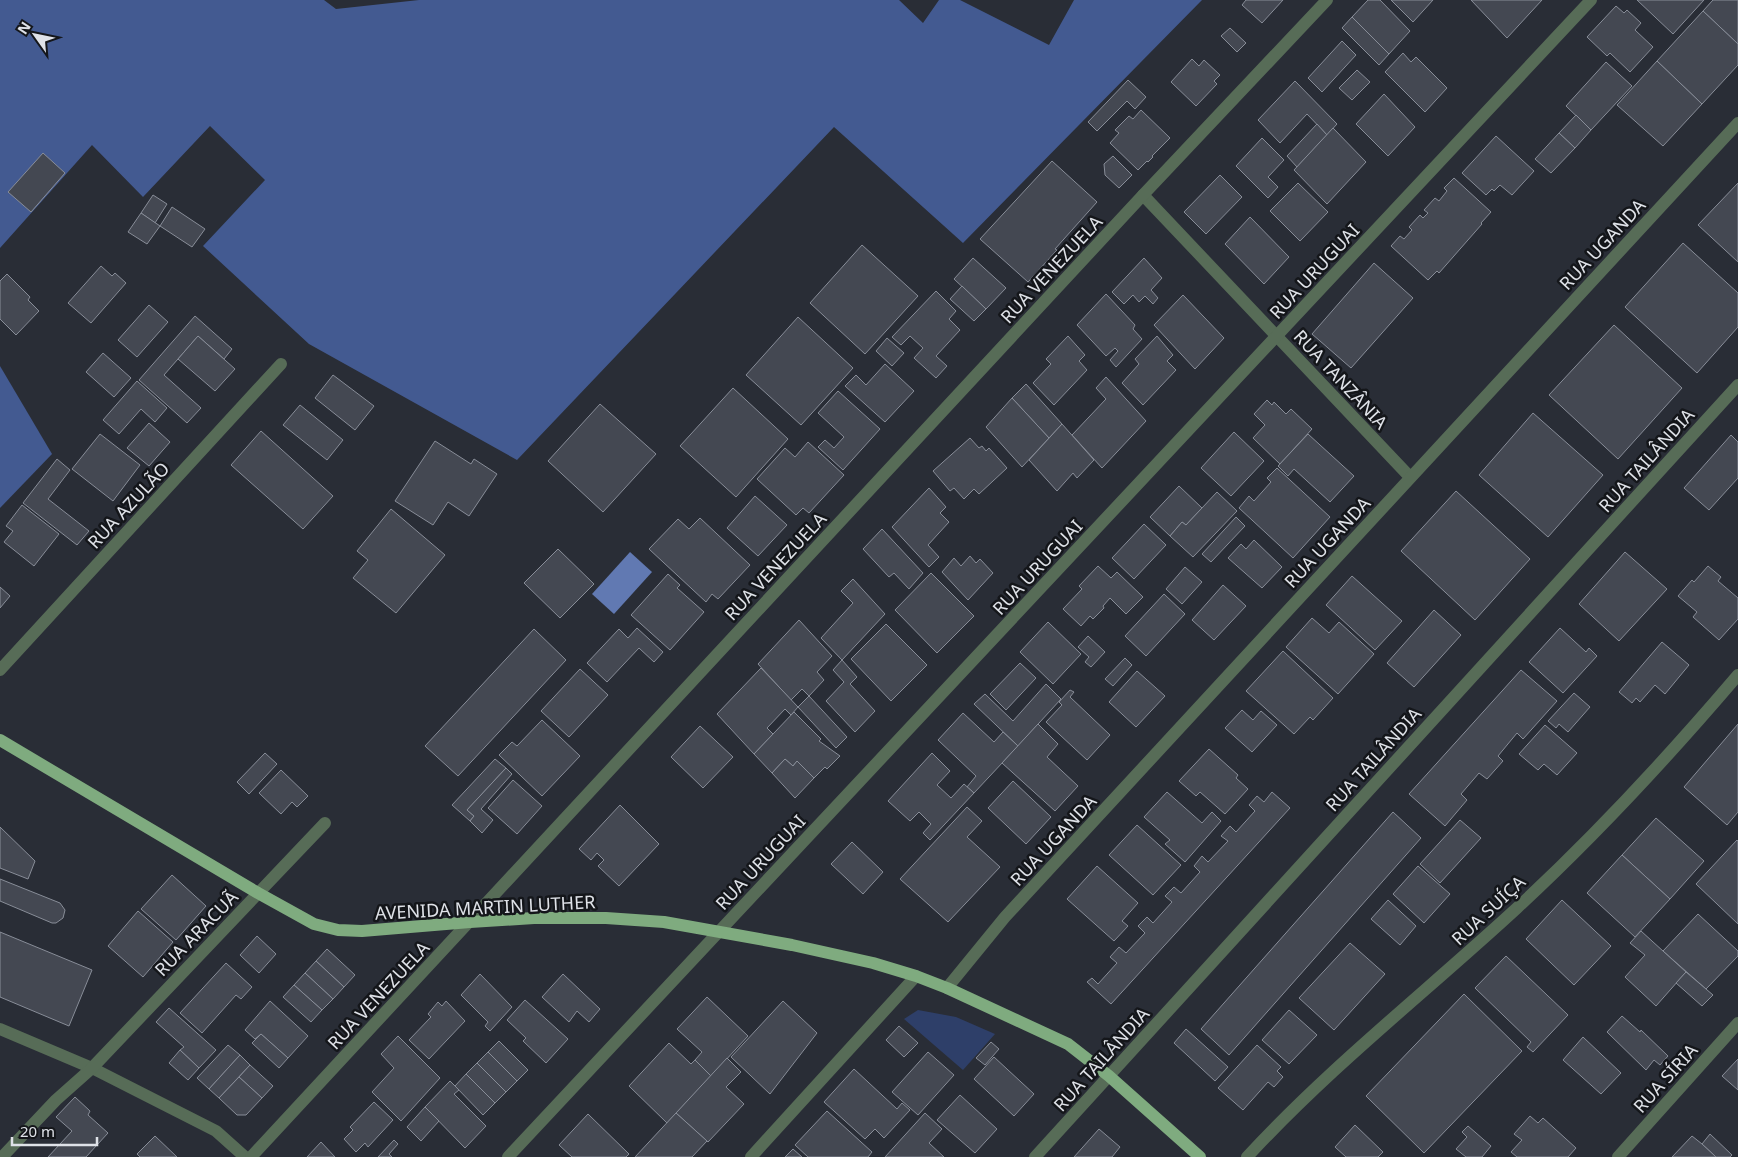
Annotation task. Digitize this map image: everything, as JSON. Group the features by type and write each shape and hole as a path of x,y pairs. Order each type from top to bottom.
{"main road":[{"name":"AVENIDA MARTIN LUTHER","path":"0,740 258,893 314,924 338,930 362,931 534,918 606,918 664,922 720,931 873,963 916,976 947,988 1068,1044 1109,1076 1200,1157"}],"street":[{"name":"RUA VENEZUELA","path":"250,1157 1143,195 1327,0"},
{"name":"RUA URUGUAI","path":"508,1157 1591,0"},
{"name":"RUA UGANDA","path":"947,988 1005,918 1738,123"},
{"name":"RUA TANZÂNIA","path":"1143,195 1410,478"},
{"name":"RUA AZULÃO","path":"0,670 281,364"},
{"name":"RUA TAILÂNDIA","path":"1035,1157 1738,385"},
{"name":"RUA SUÍÇA","path":"1247,1157 1321,1084 1518,907 1607,820 1679,744 1738,675"},
{"name":"RUA ARACUÃ","path":"2,1157 56,1100 92,1068 325,823"},
{"path":"752,1157 916,976"},
{"name":"RUA SÍRIA","path":"1618,1157 1738,1023"},
{"path":"0,1029 92,1068 216,1131 245,1157"}],"shaded area":[{"path":"0,0 324,0 336,9 419,0 899,0 923,23 939,0 960,0 1049,45 1074,0 1202,0 963,243 834,127 517,460 309,344 203,246 265,180 210,126 143,197 92,145 0,248"},
{"path":"0,366 52,454 0,508"},
{"path":"630,552 652,572 614,614 592,594"},
{"path":"918,1010 956,1017 995,1034 963,1070 904,1019"}],"building":[{"path":"1246,0 1283,0 1262,23 1242,5"},
{"path":"1368,0 1380,0 1410,31 1389,54 1352,17"},
{"path":"1391,0 1433,0 1413,22"},
{"path":"1471,0 1542,0 1507,38"},
{"path":"1637,0 1704,0 1673,34"},
{"path":"1713,0 1738,0 1738,44 1703,11"},
{"path":"1616,6 1624,13 1627,10 1641,23 1635,30 1653,47 1630,72 1610,53 1607,56 1587,37"},
{"path":"1703,11 1738,44 1738,65 1702,104 1657,61"},
{"path":"1352,17 1389,54 1379,65 1342,28"},
{"path":"1230,28 1246,43 1237,52 1221,36"},
{"path":"1342,41 1356,55 1322,92 1308,78"},
{"path":"1403,53 1411,62 1416,57 1447,88 1425,112 1385,72"},
{"path":"1192,59 1199,66 1204,60 1220,75 1214,81 1217,84 1196,106 1171,82"},
{"path":"1657,61 1702,104 1663,146 1617,105"},
{"path":"1606,62 1632,86 1591,130 1566,106"},
{"path":"1357,70 1370,82 1352,100 1339,88"},
{"path":"1128,80 1146,97 1135,109 1127,101 1097,131 1088,122"},
{"path":"1295,81 1337,124 1327,135 1307,114 1280,143 1258,120"},
{"path":"1384,94 1415,127 1388,156 1356,124"},
{"path":"1141,110 1170,138 1138,170 1110,143 1119,133 1115,130 1129,116 1133,119"},
{"path":"1576,115 1591,130 1575,148 1559,133"},
{"path":"1317,124 1327,135 1297,167 1287,156"},
{"path":"1333,128 1366,162 1327,204 1294,170"},
{"path":"1559,133 1575,148 1551,173 1535,159"},
{"path":"1496,136 1534,171 1512,195 1500,185 1486,195 1462,173"},
{"path":"1262,138 1284,160 1268,177 1278,187 1268,198 1236,166"},
{"path":"43,153 65,173 31,212 8,192"},
{"path":"1113,156 1132,175 1119,188 1105,175 1104,164"},
{"path":"1052,161 1097,202 1028,282 980,239"},
{"path":"1220,175 1242,197 1206,234 1184,212"},
{"path":"1454,178 1491,212 1439,273 1437,271 1428,280 1391,246 1400,236 1404,239 1412,230 1409,227 1420,215 1423,218 1428,213 1424,210 1435,198 1439,201 1447,191 1444,188"},
{"path":"1298,183 1328,212 1300,241 1270,211"},
{"path":"1738,183 1738,262 1698,225"},
{"path":"153,195 167,204 155,223 141,213"},
{"path":"172,207 205,229 192,247 160,226"},
{"path":"141,213 160,226 147,244 128,232"},
{"path":"1250,217 1289,257 1264,284 1225,244"},
{"path":"1683,243 1738,293 1738,327 1697,373 1625,307"},
{"path":"862,245 918,296 865,354 810,303"},
{"path":"973,258 1006,288 986,309 954,279"},
{"path":"1144,258 1162,278 1151,290 1158,298 1153,304 1145,296 1139,302 1133,295 1124,304 1112,292"},
{"path":"1374,263 1413,298 1351,368 1312,334"},
{"path":"101,266 112,276 115,273 126,283 91,323 68,303"},
{"path":"7,274 30,297 28,300 39,311 16,335 0,319 0,281"},
{"path":"962,286 986,309 974,321 950,299"},
{"path":"936,291 956,311 949,319 960,330 936,356 947,366 936,378 914,358 923,348 910,336 901,345 892,337"},
{"path":"1106,294 1135,325 1133,329 1142,339 1116,367 1110,360 1118,351 1115,348 1106,356 1077,325"},
{"path":"1183,295 1224,338 1195,369 1154,325"},
{"path":"149,305 168,322 137,357 118,340"},
{"path":"195,316 232,349 224,359 198,336 164,375 201,408 187,423 139,380"},
{"path":"798,317 853,368 801,425 746,375"},
{"path":"1614,325 1682,388 1618,459 1549,395"},
{"path":"198,336 235,369 215,391 178,359"},
{"path":"1068,336 1085,355 1079,361 1087,370 1054,405 1033,383 1051,364 1046,359"},
{"path":"1157,336 1173,355 1167,361 1176,370 1143,405 1122,383 1139,364 1135,359"},
{"path":"887,338 904,353 892,366 876,351"},
{"path":"103,353 131,378 114,397 86,372"},
{"path":"885,364 914,391 885,422 845,386 856,375 866,385"},
{"path":"333,375 374,406 355,430 315,398"},
{"path":"1106,377 1146,421 1102,468 1072,435 1106,399 1096,388"},
{"path":"137,381 167,408 155,422 141,409 119,434 103,420"},
{"path":"1026,384 1062,424 1049,438 1012,398"},
{"path":"733,388 788,439 736,497 680,446"},
{"path":"838,391 880,429 843,470 818,447 825,440 834,448 844,437 818,413"},
{"path":"1012,398 1049,438 1022,467 986,427"},
{"path":"1267,400 1272,405 1274,402 1286,414 1291,409 1312,429 1280,464 1253,438 1265,425 1254,414"},
{"path":"600,404 656,454 603,512 548,461"},
{"path":"300,405 343,440 327,460 283,425"},
{"path":"1533,413 1603,475 1548,537 1479,475"},
{"path":"149,423 170,442 149,466 127,448"},
{"path":"1062,424 1094,460 1077,478 1073,473 1057,491 1029,460"},
{"path":"261,431 333,496 303,529 231,465"},
{"path":"1234,432 1264,461 1231,496 1201,468"},
{"path":"100,434 140,465 113,501 72,469"},
{"path":"1308,434 1354,476 1330,502 1294,469 1288,476 1278,466"},
{"path":"1731,435 1738,442 1738,478 1709,510 1684,488"},
{"path":"970,438 979,448 982,446 986,451 989,448 1007,468 979,494 974,489 964,499 954,488 950,491 933,471"},
{"path":"435,441 471,464 474,459 497,474 469,516 448,502 433,525 395,501"},
{"path":"808,442 844,475 809,513 803,508 796,515 757,479 785,448 795,457"},
{"path":"57,459 70,470 48,499 89,531 77,545 23,503"},
{"path":"1277,468 1330,517 1293,558 1239,508 1249,496 1254,501 1271,482 1267,478"},
{"path":"1179,486 1202,508 1186,525 1182,522 1170,536 1150,517"},
{"path":"929,488 946,507 940,513 949,522 928,545 939,557 929,567 892,527"},
{"path":"1456,491 1530,559 1475,620 1401,551"},
{"path":"1217,492 1237,511 1193,557 1170,536 1182,522 1186,525"},
{"path":"755,496 787,525 758,556 727,528"},
{"path":"22,505 59,534 34,566 4,542 13,531 6,526"},
{"path":"391,509 445,555 396,613 353,578 368,560 357,551"},
{"path":"1236,517 1245,526 1211,562 1202,554"},
{"path":"700,518 750,565 718,599 712,594 706,602 649,549 678,519 689,529"},
{"path":"1144,524 1166,545 1134,579 1112,558"},
{"path":"882,529 923,573 909,589 894,573 889,577 863,549"},
{"path":"1254,540 1282,567 1262,588 1228,558 1241,544 1246,549"},
{"path":"558,549 594,584 560,618 524,583"},
{"path":"1625,552 1667,589 1619,641 1579,604"},
{"path":"970,556 976,563 980,559 993,573 968,600 942,572 954,558 961,566"},
{"path":"1098,566 1111,578 1117,572 1143,597 1126,614 1110,598 1103,606 1104,608 1093,619 1090,616 1081,626 1063,609 1082,589 1079,586"},
{"path":"1708,566 1721,577 1718,581 1738,598 1738,619 1719,640 1693,617 1697,612 1678,596"},
{"path":"1185,567 1202,582 1182,604 1166,589"},
{"path":"931,573 974,616 937,653 895,610"},
{"path":"668,574 680,585 677,588 704,612 670,650 631,615"},
{"path":"1352,576 1402,621 1375,650 1326,605"},
{"path":"853,579 885,614 842,660 821,638 853,603 841,591"},
{"path":"1223,585 1246,606 1214,640 1192,620"},
{"path":"0,587 10,596 0,608"},
{"path":"1164,594 1185,614 1146,656 1125,636"},
{"path":"1434,610 1461,635 1414,687 1387,663"},
{"path":"1312,618 1329,633 1339,622 1374,654 1338,694 1286,647"},
{"path":"799,620 832,656 817,672 824,680 809,696 802,689 791,700 758,664"},
{"path":"1048,622 1081,654 1053,684 1020,652"},
{"path":"886,624 927,665 891,701 851,659"},
{"path":"637,628 663,652 654,662 639,648 607,682 587,663 619,629 628,638"},
{"path":"1560,628 1586,652 1589,648 1597,656 1563,693 1529,662"},
{"path":"534,629 566,660 458,776 425,746"},
{"path":"1088,636 1105,652 1091,667 1085,662 1089,657 1078,647"},
{"path":"1662,642 1689,665 1665,694 1655,685 1640,702 1636,698 1632,703 1619,692"},
{"path":"1283,651 1333,698 1313,720 1310,717 1294,734 1246,691"},
{"path":"1125,658 1132,665 1113,686 1105,679"},
{"path":"842,660 857,677 850,684 875,711 855,732 826,701 844,682 833,670"},
{"path":"1020,663 1036,678 1006,710 990,694"},
{"path":"761,668 798,707 791,715 785,709 767,728 773,734 754,754 717,714"},
{"path":"580,669 608,695 569,737 541,711"},
{"path":"1521,670 1557,701 1523,739 1517,733 1498,756 1503,761 1487,779 1479,773 1461,794 1467,800 1445,826 1409,794"},
{"path":"1137,671 1165,696 1136,727 1109,702"},
{"path":"1046,684 1061,699 1018,746 974,704 985,694 1013,721"},
{"path":"1070,690 1074,692 1070,697 1110,735 1087,760 1046,722 1062,705 1059,702"},
{"path":"1574,693 1590,707 1568,732 1559,724 1556,728 1548,721"},
{"path":"809,696 847,737 836,748 798,707"},
{"path":"1242,710 1253,720 1261,711 1277,725 1252,752 1225,728"},
{"path":"794,712 821,739 819,741 840,756 827,769 825,767 814,778 797,761 793,766 785,759 772,773 754,754"},
{"path":"963,713 994,742 1003,732 1018,746 974,793 967,787 976,776 938,740"},
{"path":"542,720 580,756 542,796 499,755 512,742 517,746"},
{"path":"1038,724 1058,744 1047,757 1078,786 1055,811 1002,763"},
{"path":"1738,724 1738,812 1727,825 1684,787"},
{"path":"1545,725 1577,753 1557,775 1544,764 1538,770 1519,754"},
{"path":"700,726 733,757 703,788 671,757"},
{"path":"1209,749 1238,775 1236,778 1248,789 1225,814 1200,792 1196,796 1179,781"},
{"path":"265,753 277,764 249,794 237,782"},
{"path":"932,753 950,771 937,785 951,798 964,784 974,793 930,840 923,833 931,824 919,812 910,821 888,801"},
{"path":"495,759 506,768 467,810 474,816 470,821 452,805"},
{"path":"785,759 793,766 797,761 814,778 795,798 772,773"},
{"path":"506,768 512,774 481,809 493,820 482,833 470,821 474,816 467,810"},
{"path":"281,770 308,796 297,807 292,802 281,814 259,793"},
{"path":"513,780 542,806 517,834 488,808"},
{"path":"1013,781 1051,817 1026,844 988,808"},
{"path":"1167,792 1202,823 1212,812 1221,821 1185,862 1165,844 1170,840 1144,817"},
{"path":"1272,792 1290,808 1111,1004 1087,982 1092,978 1098,984 1117,963 1110,957 1119,947 1126,953 1145,933 1138,926 1147,917 1153,923 1172,902 1165,896 1174,887 1181,893 1200,872 1194,866 1202,856 1208,862 1228,841 1221,836 1230,826 1236,832 1255,811 1249,805 1257,796 1264,802"},
{"path":"620,805 659,844 619,886 598,866 604,860 597,853 591,860 579,849"},
{"path":"967,807 982,821 967,837 1000,867 948,922 900,879"},
{"path":"1393,812 1421,838 1229,1055 1201,1029"},
{"path":"1656,818 1704,861 1670,899 1622,855"},
{"path":"1460,820 1481,838 1440,883 1420,864"},
{"path":"1137,825 1181,865 1153,895 1109,855"},
{"path":"0,827 35,861 28,879 0,868"},
{"path":"1738,841 1738,924 1696,884"},
{"path":"852,842 883,872 863,894 831,864"},
{"path":"1622,855 1670,899 1635,937 1587,893"},
{"path":"1097,866 1138,903 1122,921 1128,926 1114,941 1067,899"},
{"path":"1418,866 1450,894 1424,923 1393,894"},
{"path":"172,875 206,906 176,940 141,909"},
{"path":"0,879 60,903 65,910 63,918 56,923 52,923 0,901"},
{"path":"1388,900 1416,926 1400,945 1371,919"},
{"path":"1562,900 1611,946 1574,985 1526,939"},
{"path":"138,911 173,942 143,977 108,946"},
{"path":"1698,914 1738,951 1738,956 1706,989 1663,951"},
{"path":"1641,931 1686,972 1656,1006 1625,977 1645,955 1630,943"},
{"path":"0,932 92,970 69,1026 0,997"},
{"path":"257,936 276,954 259,973 240,955"},
{"path":"1350,943 1385,974 1334,1030 1299,998"},
{"path":"327,949 355,975 344,987 316,961"},
{"path":"1506,956 1568,1015 1533,1052 1527,1047 1531,1042 1475,988"},
{"path":"316,961 344,987 333,999 305,973"},
{"path":"226,963 252,987 241,999 236,995 202,1033 180,1013"},
{"path":"1686,972 1713,995 1702,1006 1676,983"},
{"path":"305,973 333,999 322,1010 294,985"},
{"path":"480,974 512,1007 490,1031 485,1026 488,1022 461,995"},
{"path":"563,974 600,1009 589,1022 577,1011 569,1022 542,997"},
{"path":"294,985 322,1010 311,1022 283,997"},
{"path":"1464,994 1522,1051 1424,1153 1366,1096"},
{"path":"707,997 748,1036 711,1076 695,1060 702,1052 677,1029"},
{"path":"525,1000 568,1039 546,1063 523,1041 526,1038 507,1020"},
{"path":"270,1001 308,1036 288,1058 261,1034 255,1039 245,1030"},
{"path":"446,1001 465,1021 429,1059 409,1040 431,1017 428,1014 438,1002 442,1006"},
{"path":"783,1001 817,1033 770,1094 731,1057"},
{"path":"169,1008 216,1050 199,1068 180,1050 184,1047 156,1022"},
{"path":"1289,1010 1317,1035 1289,1064 1262,1040"},
{"path":"1622,1016 1640,1032 1641,1030 1668,1056 1660,1065 1654,1060 1646,1070 1607,1032"},
{"path":"899,1026 918,1043 904,1057 886,1040"},
{"path":"1186,1029 1228,1067 1215,1081 1174,1043"},
{"path":"261,1034 288,1058 279,1068 252,1043"},
{"path":"398,1036 440,1078 401,1121 372,1092 394,1068 381,1054"},
{"path":"1583,1037 1621,1073 1601,1094 1563,1060"},
{"path":"499,1041 528,1070 517,1081 488,1052"},
{"path":"991,1042 999,1049 985,1065 976,1058"},
{"path":"669,1043 691,1064 695,1060 711,1076 667,1123 629,1086"},
{"path":"228,1045 240,1055 209,1089 197,1078"},
{"path":"1257,1045 1281,1067 1277,1071 1283,1077 1274,1087 1268,1082 1243,1110 1218,1088"},
{"path":"180,1050 199,1068 188,1080 169,1063"},
{"path":"488,1052 517,1081 506,1092 477,1063"},
{"path":"928,1052 954,1075 918,1115 892,1092"},
{"path":"240,1055 250,1065 219,1098 209,1089"},
{"path":"994,1057 1034,1094 1014,1116 974,1079"},
{"path":"727,1058 741,1072 726,1087 744,1104 708,1142 676,1113"},
{"path":"1738,1059 1738,1090 1722,1076"},
{"path":"477,1063 506,1092 495,1103 466,1074"},
{"path":"250,1065 273,1086 262,1098 239,1077"},
{"path":"854,1069 897,1109 902,1103 910,1110 884,1138 875,1129 865,1139 824,1102"},
{"path":"466,1074 495,1103 483,1115 455,1086"},
{"path":"239,1077 262,1098 246,1115 237,1115 219,1098"},
{"path":"450,1081 459,1090 454,1094 486,1126 465,1148 425,1107"},
{"path":"960,1095 997,1129 975,1153 937,1120"},
{"path":"75,1097 90,1111 88,1115 108,1133 86,1157 48,1157 72,1131 56,1117"},
{"path":"374,1102 393,1120 368,1147 365,1143 356,1152 344,1139 353,1130 350,1127"},
{"path":"425,1107 439,1121 421,1141 407,1127"},
{"path":"827,1111 872,1152 868,1157 808,1157 795,1145"},
{"path":"676,1113 707,1141 692,1157 635,1157"},
{"path":"925,1113 942,1129 929,1143 944,1157 885,1157"},
{"path":"588,1114 629,1154 626,1157 572,1157 559,1145"},
{"path":"1530,1116 1538,1123 1543,1118 1576,1148 1568,1157 1517,1157 1511,1152 1522,1140 1514,1134"},
{"path":"1355,1125 1383,1152 1378,1157 1346,1157 1335,1147"},
{"path":"1468,1126 1491,1146 1482,1157 1466,1157 1456,1149 1467,1137 1462,1132"},
{"path":"1099,1129 1120,1147 1112,1157 1074,1157"},
{"path":"1710,1134 1732,1155 1730,1157 1716,1157 1702,1144"},
{"path":"155,1136 177,1157 140,1157 137,1154"},
{"path":"1692,1136 1702,1144 1716,1157 1672,1157"},
{"path":"394,1140 398,1144 389,1154 392,1157 378,1157"},
{"path":"321,1142 335,1157 307,1157"},
{"path":"793,1149 802,1157 785,1157"}]}
